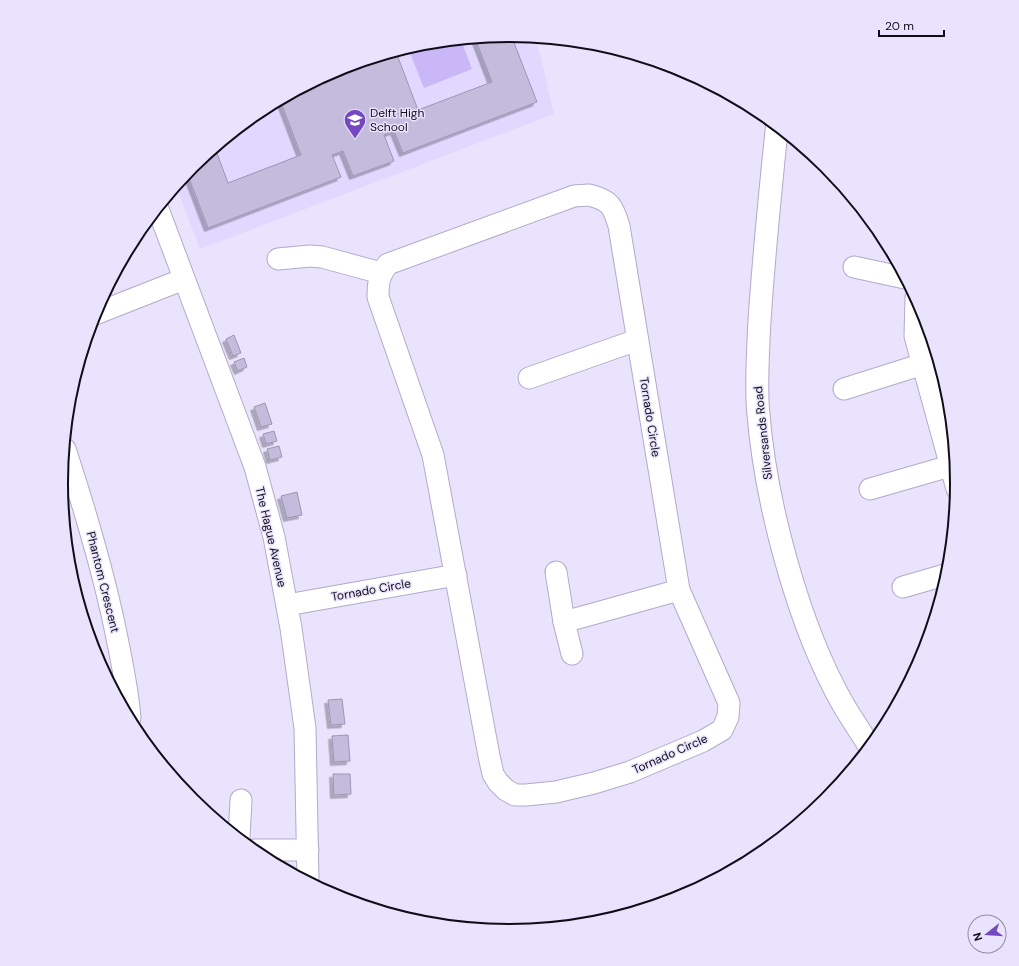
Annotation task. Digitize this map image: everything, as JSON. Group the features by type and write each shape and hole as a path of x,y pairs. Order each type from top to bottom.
{"street":[{"name":"Silversands Road","path":"776,132 760,307 757,368 758,409 762,443 771,496 793,582 813,640 844,705 866,741"},
{"name":"Tornado Circle","path":"589,194 604,199 615,212 619,226 679,590 729,703 728,717 722,730 703,742 630,772 594,783 556,792 515,795 506,790 493,774 479,707 433,455 378,297 378,282 381,273 388,264 574,196 589,194"},
{"name":"The Hague Avenue","path":"160,215 255,467 274,537 299,678 305,728 308,876"},
{"path":"278,259 310,256 322,257 381,273"},
{"path":"854,267 899,276"},
{"path":"104,311 184,279"},
{"path":"870,489 950,466 915,336 916,311"},
{"path":"529,378 637,340"},
{"path":"844,389 922,364"},
{"name":"Phantom Crescent","path":"69,460 86,512 108,595 129,704"},
{"path":"556,572 564,622 572,654"},
{"name":"Tornado Circle","path":"287,605 456,575"},
{"path":"903,587 940,576"},
{"path":"564,622 679,590"},
{"name":"Silversands Road","path":"844,705 857,753"},
{"path":"239,832 241,800"},
{"path":"264,850 308,850"}],"shaded area":[{"name":"Delft High School","path":"481,43 537,43 554,114 200,249 178,192 219,151 264,116 314,87 368,65 395,57 423,50"},
{"path":"463,45 472,69 424,88 410,53"}],"building":[{"path":"514,42 537,102 403,153 394,131 384,135 394,161 353,176 343,151 332,155 341,177 208,228 190,180 217,153 228,183 301,155 282,105 314,87 368,65 398,56 418,110 492,82 477,43"},
{"path":"234,335 241,353 233,356 226,339"},
{"path":"244,358 247,367 238,371 234,362"},
{"path":"265,403 272,424 261,427 254,407"},
{"path":"274,431 277,441 266,444 263,434"},
{"path":"279,446 282,457 270,460 267,449"},
{"path":"297,492 302,515 287,518 281,496"},
{"path":"342,699 345,724 331,725 328,700"},
{"path":"348,735 350,761 334,762 332,736"},
{"path":"333,774 350,774 351,794 334,795"}],"place":[{"name":"Delft High School","path":"355,140"}]}
